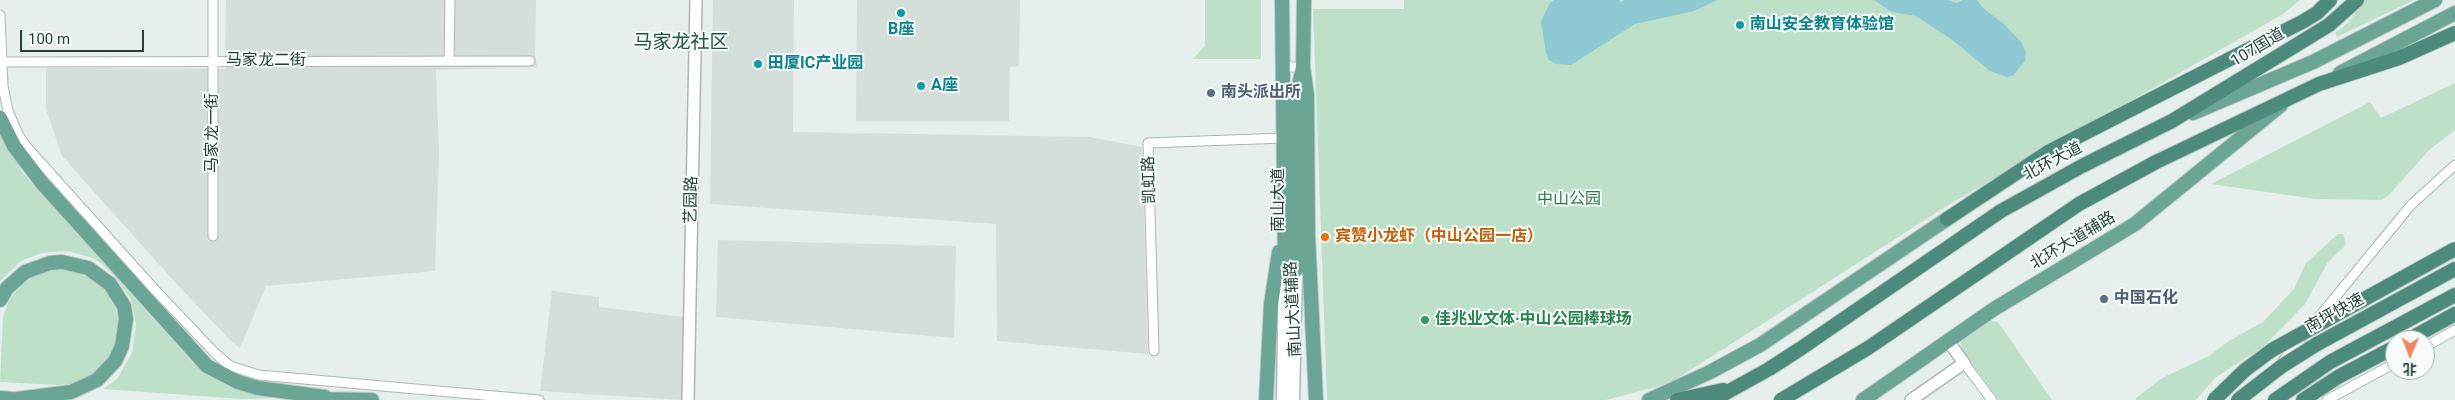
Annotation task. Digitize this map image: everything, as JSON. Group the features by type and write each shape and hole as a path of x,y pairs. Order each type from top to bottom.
{"highway":[{"path":"1947,219 2048,152 2302,22 2316,13 2330,0"},
{"name":"107国道","path":"2172,121 2329,26 2354,3"},
{"path":"1781,400 1868,348 2079,204 2156,162 2319,84 2396,52 2455,33"},
{"name":"北环大道","path":"1713,400 1739,387 1800,349 2001,212 2082,166 2172,121"},
{"path":"2214,400 2245,370 2272,350 2455,249"},
{"name":"南坪快速","path":"2238,400 2282,366 2317,344 2455,269"},
{"path":"2275,400 2330,362 2455,295"},
{"path":"2426,330 2455,314"},
{"path":"2303,400 2338,377 2385,352"},
{"path":"1676,400 1739,387"}],"main road":[{"name":"南山大道","path":"1282,0 1284,138 1290,222"},
{"name":"南山大道","path":"1293,400 1290,222 1297,95 1303,67 1304,0"},
{"name":"北环大道","path":"2172,121 2313,62 2435,0"},
{"path":"2396,52 2455,13"},
{"name":"南山大道辅路","path":"1303,67 1307,95 1308,244 1316,400"},
{"name":"北环大道辅路","path":"1863,400 1994,309 2135,224 2290,97"},
{"path":"0,118 14,146 42,183 207,366 238,382 258,388 319,388 372,400"},
{"path":"1649,400 1710,372 1760,345 1947,219"},
{"name":"南山大道辅路","path":"1266,400 1274,278 1290,222"},
{"path":"0,300 7,288 25,272 50,263 62,262 88,268 110,284 124,306 126,319 122,346 115,360 97,380 71,392 17,399"},
{"name":"南山大道","path":"1283,400 1290,270"},
{"path":"308,400 319,388"},
{"path":"0,398 32,400"}],"street":[{"name":"马家龙一街","path":"213,0 213,236"},
{"path":"449,61 450,0"},
{"name":"艺园路","path":"688,400 696,0"},
{"name":"艺园路","path":"696,400 704,0"},
{"path":"0,14 1,86 13,124 25,145 215,353 230,366 245,372 319,388 538,400"},
{"name":"马家龙二街","path":"2,62 530,61"},
{"path":"1283,67 1303,67"},
{"name":"凯虹路","path":"1154,351 1148,143 1284,138"},
{"path":"2250,400 2412,205 2455,165"},
{"path":"2435,341 2455,330"},
{"path":"1948,341 1992,400"},
{"path":"1911,400 1964,363"},
{"path":"2327,400 2385,368"}],"shaded area":[{"path":"226,0 536,0 535,54 537,67 436,70 439,153 435,271 266,286 240,348 228,338 172,279 62,156 46,109 46,68 225,69"},
{"path":"713,0 794,0 793,132 1090,137 1142,147 1148,354 997,341 996,224 710,204"},
{"path":"857,0 1020,0 1019,66 1010,67 1009,121 856,121"},
{"path":"718,240 956,246 954,338 716,317"},
{"path":"552,291 599,297 599,307 684,317 682,400 540,391"}],"green space":[{"path":"1205,0 1261,0 1261,59 1193,59 1205,46"},
{"name":"中山公园","path":"1404,0 2300,0 2283,14 1950,204 1670,383 1606,400 1327,400 1313,9 1404,9"},
{"path":"2364,0 2414,0 2337,37 2335,33 2348,23"},
{"path":"2455,83 2455,130 2429,150 2390,194 2382,200 2315,199 2211,184 2370,102 2381,118"},
{"path":"0,134 23,173 193,363 230,387 274,398 242,399 103,389 117,379 132,353 136,324 131,299 114,276 102,264 93,258 68,251 42,253 21,261 0,281"},
{"path":"2338,234 2343,234 2346,243 2344,247 2328,262 2305,304 2264,346 2215,378 2196,400 2136,400 2136,398 2162,378 2209,356 2229,341 2263,322 2294,289 2306,263"},
{"path":"56,270 75,271 93,279 107,292 116,309 119,328 115,347 106,363 92,376 75,384 56,385 0,382 3,318 9,300 21,285 37,274"},
{"path":"1988,321 1998,322 2052,400 1999,400 1961,350 1961,342"}],"water":[{"path":"1554,0 1619,0 1621,2 1625,0 1717,0 1694,11 1635,24 1571,65 1556,64 1549,60 1546,53 1541,21 1550,3"},
{"path":"1874,0 1948,0 1957,3 1962,0 1977,0 1983,8 2005,25 2021,42 2026,52 2025,61 2014,75 2007,77 1990,71 1951,39 1916,16 1892,12"}],"place":[{"name":"B座","path":"901,13"},
{"name":"南山安全教育体验馆","path":"1740,25"},
{"name":"田厦IC产业园","path":"758,64"},
{"name":"A座","path":"921,86"},
{"name":"南头派出所","path":"1211,93"},
{"name":"宾赞小龙虾（中山公园一店）","path":"1325,237"},
{"name":"中国石化","path":"2104,299"},
{"name":"佳兆业文体·中山公园棒球场","path":"1425,320"}],"district":[{"name":"马家龙社区","path":"681,43"}]}
